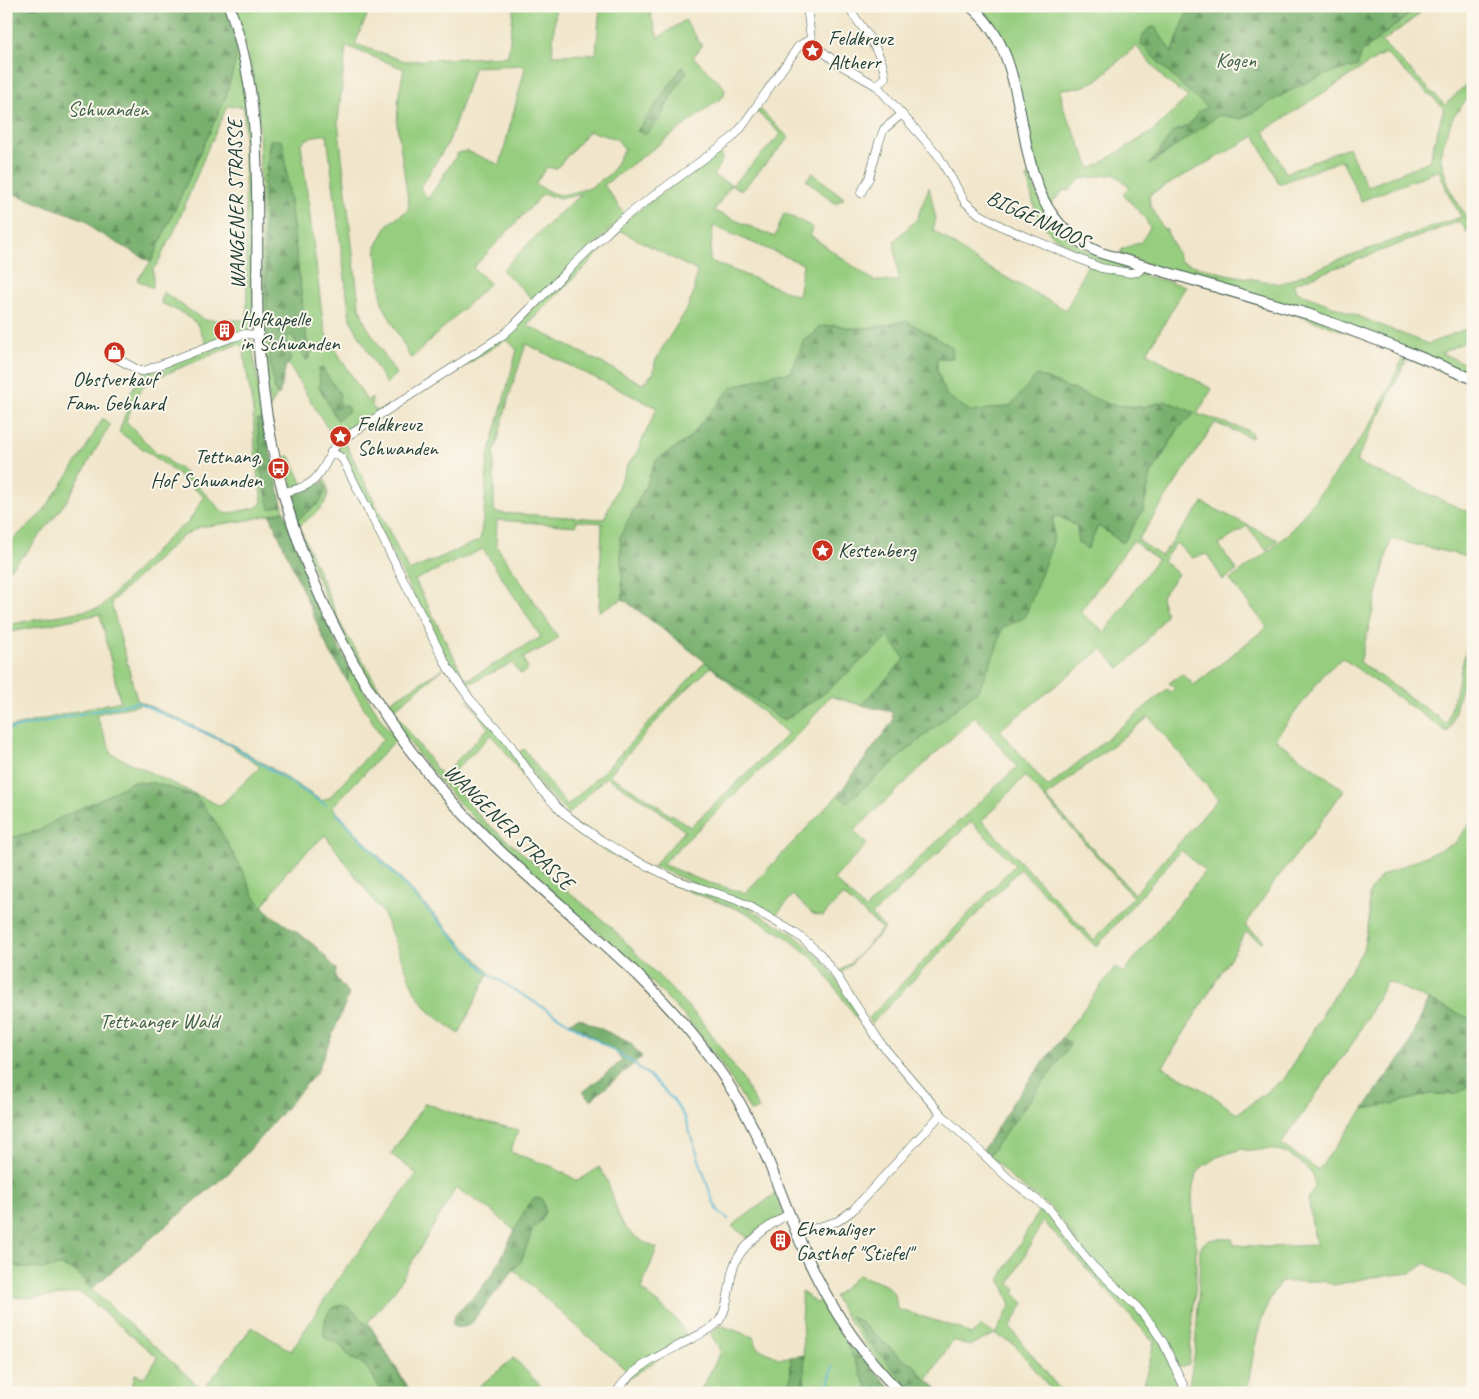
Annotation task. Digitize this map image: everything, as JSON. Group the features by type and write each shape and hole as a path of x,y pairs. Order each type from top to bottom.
{"main road":[{"name":"WANGENER STRASSE","path":"229,6 246,63 254,116 258,335 262,382 268,420 283,492 306,562 331,619 362,678 398,734 424,769 468,820 630,966 662,998 714,1062 746,1112 767,1157 797,1234 816,1276 839,1316 866,1354 902,1393"},
{"path":"970,6 996,34 1004,51 1012,77 1037,185 1044,202 1062,228 1082,244 1101,253 1334,323 1473,380"}],"street":[{"path":"283,492 299,489 311,483 322,470 331,452 340,440 503,335 618,222 732,138 798,47 811,39 807,6"},
{"path":"847,6 868,36 885,72 885,77 876,86"},
{"name":"BIGGENMOOS","path":"811,39 821,51 837,63 876,86 938,155 965,202 979,214 1101,268 1130,273 1138,272 1140,265"},
{"path":"862,193 869,178 884,129 902,114"},
{"path":"116,358 140,371 144,371 233,337 245,334 258,335"},
{"path":"331,452 342,458 448,668 470,699 507,740 542,791 563,812 601,840 627,856 676,880 734,899 795,932 820,954 882,1045 941,1114 1008,1178 1049,1209 1093,1266 1137,1307 1162,1342 1187,1393"},
{"path":"797,1234 838,1222 853,1210 941,1114"},
{"path":"616,1393 633,1373 647,1363 719,1322 724,1312 733,1269 738,1256 760,1234 789,1214"}],"green space":[{"name":"Schwanden","path":"6,6 225,6 235,35 236,60 226,96 151,262 94,230 86,220 6,191"},
{"path":"234,6 371,6 355,44 405,61 508,56 514,6 556,6 552,55 596,54 600,6 648,6 658,38 685,20 702,46 693,57 725,88 724,96 604,185 625,215 535,301 502,270 554,218 582,194 563,198 543,194 473,268 490,283 411,359 382,303 376,247 388,224 407,211 409,206 397,124 399,92 404,69 346,46 338,122 359,305 365,323 396,374 386,384 350,319 327,135 313,136 301,144 326,334 367,401 372,397 373,407 376,410 383,411 337,440 333,437 288,364 291,357 287,349 288,336 292,335 305,360 311,352 307,341 283,144 268,148 269,159 264,183 267,327 277,395 270,408 264,350 259,119 253,76","holes":["522,65 525,68 500,165 467,151 458,153 428,199 420,188 449,141 474,67","687,72 677,86 638,131 677,75","589,131 617,139 624,149 611,173 590,188 562,195 552,193 535,184 547,167 556,169"]},
{"path":"976,6 1190,6 1172,53 1155,27 1149,28 1143,36 1155,59 1189,92 1208,107 1198,113 1186,126 1174,131 1151,164 1219,115 1242,119 1312,80 1326,74 1357,67 1362,52 1420,6 1426,6 1417,16 1382,42 1445,105 1473,78 1473,94 1453,117 1440,155 1448,186 1473,229 1473,236 1467,232 1460,221 1293,284 1297,292 1428,344 1473,326 1473,338 1441,353 1473,367 1473,375 1120,255 1122,249 1141,242 1150,228 1145,218 1123,194 1130,187 1114,174 1080,179 1069,191 1064,190 1050,205 1040,183 1008,51 998,32","holes":["1136,46 1165,80 1188,97 1153,131 1091,169 1062,105 1061,89 1082,87 1097,80","1385,53 1444,108 1429,161 1367,187 1348,147 1286,173 1264,131","1255,136 1279,184 1342,160 1361,201 1439,170 1448,193 1461,217 1351,255 1280,284 1226,274 1181,262 1166,229 1164,230 1150,204 1149,195"]},
{"name":"Kogen","path":"1190,6 1420,6 1362,52 1357,67 1326,74 1312,80 1241,119 1219,115 1149,165 1174,131 1183,129 1191,123 1199,111 1208,107 1189,92 1141,45 1143,36 1149,28 1155,27 1172,53"},
{"path":"235,35 248,107 251,143 255,328 207,346 197,324 182,313 161,303 163,292 204,320 247,320 244,107 227,106 172,237 157,265 153,268 153,288 137,280 151,262 226,96"},
{"path":"683,66 687,71 659,120 646,134 637,131"},
{"path":"758,107 789,138 742,190 731,185 714,211 775,237 784,213 812,227 810,235 874,281 899,281 894,241 917,219 929,187 936,219 933,230 978,262 1066,310 1088,264 1186,286 1147,353 1212,389 1197,414 1247,430 1252,434 1252,438 1215,423 1138,540 1161,556 1203,503 1278,540 1266,550 1247,526 1219,545 1237,571 1223,580 1207,554 1192,558 1176,543 1163,561 1178,574 1161,597 1166,615 1137,653 1119,668 1102,649 1000,730 1048,787 1167,689 1171,692 1175,688 1169,683 1182,674 1194,685 1267,627 1230,580 1290,532 1347,458 1375,417 1402,360 1406,361 1356,462 1473,514 1473,558 1391,539 1360,662 1447,724 1473,623 1473,642 1451,726 1447,732 1342,658 1325,673 1275,739 1344,790 1308,840 1275,881 1245,926 1264,940 1261,942 1246,932 1163,1067 1212,1095 1237,1114 1285,1078 1363,950 1369,921 1369,894 1381,876 1455,843 1473,819 1473,1020 1387,981 1354,1041 1281,1144 1318,1170 1364,1109 1430,1094 1456,1094 1473,1083 1473,1291 1426,1263 1412,1273 1372,1277 1334,1285 1322,1281 1281,1282 1267,1306 1258,1334 1247,1392 1250,1393 1189,1393 1195,1351 1200,1250 1202,1246 1205,1242 1213,1239 1232,1239 1234,1245 1271,1247 1316,1245 1308,1199 1315,1186 1312,1173 1299,1161 1282,1151 1269,1149 1250,1151 1242,1149 1217,1157 1202,1167 1197,1174 1193,1186 1192,1200 1196,1244 1196,1278 1189,1364 1179,1367 1152,1322 1087,1256 1053,1210 1011,1178 989,1155 1071,1043 1062,1038 1115,967 1123,973 1205,871 1181,850 1096,947 1020,869 871,1024 868,1019 1015,865 971,822 872,915 885,928 840,975 838,973 858,956 882,929 843,895 823,916 813,914 793,895 774,917 653,866 685,831 653,806 606,777 569,814 546,790 518,753 524,749 567,806 609,766 705,662 780,719 786,719 825,693 888,636 906,659 861,705 830,696 804,728 662,864 703,881 745,893 838,795 847,802 979,689 997,647 1002,628 1053,542 1053,517 1058,516 1077,526 1078,543 1087,549 1098,526 1124,542 1143,510 1151,475 1179,428 1194,413 1166,401 1144,407 1111,405 1037,375 1010,406 971,412 946,395 937,370 936,359 907,321 871,328 851,328 835,325 815,333 804,340 792,373 775,374 732,387 687,440 656,460 646,485 620,537 623,599 599,611 602,523 576,521 576,526 497,520 496,545 558,637 552,643 523,658 528,669 521,674 512,663 463,687 450,667 338,447 344,440 409,571 480,540 488,458 517,350 506,339 454,373 453,371 509,332 607,234 720,150 722,160 713,176 732,185 781,134 756,111","holes":["713,226 803,264 798,296 710,261","621,231 697,271 693,295 687,309 661,350 655,362 654,372 643,384 527,325","526,344 657,408 637,452 627,466 604,519 499,513 494,511 494,454 510,393","1133,541 1157,559 1105,632 1080,612","483,549 541,637 469,679 464,677 415,580","711,667 788,734 690,827 609,775 677,698","975,716 1017,767 865,909 834,879 867,844 854,831","1149,717 1218,799 1134,894 1046,797","1025,776 1133,897 1094,940 982,821"]},
{"path":"270,140 281,140 283,144 307,341 311,352 309,359 305,360 292,335 288,337 287,349 291,357 286,365 279,396 275,391 271,369 267,327 264,183"},
{"path":"812,173 844,198 836,204 806,180"},
{"path":"1031,176 1038,196 1048,215 1069,239 1092,252 1135,268 1135,270 1114,269 1090,260 1076,253 1076,250 1053,236 1037,218 1027,177"},
{"name":"Kestenberg","path":"907,321 952,347 953,358 937,359 937,370 946,395 971,412 1010,406 1037,375 1111,405 1144,407 1166,401 1195,413 1178,429 1151,474 1143,510 1123,543 1098,526 1088,549 1078,543 1077,526 1058,516 1053,517 1053,542 1025,617 1002,628 997,647 979,689 847,802 838,795 893,721 892,712 861,705 905,659 888,637 825,693 786,719 780,719 623,599 620,537 646,485 656,460 687,440 732,387 775,374 791,373 804,340 815,333 818,327 835,325 851,328 871,328"},
{"path":"239,338 247,338 252,341 263,419 258,420 284,511 249,520 200,527 183,536 111,602 137,700 230,743 322,801 330,797 383,739 347,680 350,668 396,740 332,807 489,972 459,1034 429,1011 415,992 383,913 325,835 287,871 262,908 249,888 247,879 196,796 155,783 132,782 38,831 6,839 6,728 120,701 100,614 6,633 6,625 100,608 173,533 188,523 204,497 166,465 119,432 126,412 125,402 144,373","holes":["238,344 243,348 253,411 258,480 262,499 261,504 255,508 225,514 179,467 174,466 162,454 157,454 126,421 139,393 151,380","143,704 229,745 260,767 220,806 112,754 96,714"]},
{"path":"322,368 340,394 340,404 347,406 349,411 337,420 319,387 318,370"},
{"path":"103,418 110,425 66,502 27,552 6,572 6,546 42,513 81,456"},
{"path":"263,419 282,505 270,509 263,483 257,420"},
{"path":"290,456 303,485 292,486 288,469 286,469 281,458"},
{"path":"325,479 328,494 326,501 299,526 297,520 320,502 326,490 323,481"},
{"path":"317,480 320,481 319,484 321,485 323,481 326,490 320,502 297,520 292,505 293,497"},
{"path":"284,511 313,591 350,668 347,680 328,649 270,515"},
{"path":"300,528 342,627 388,703 444,668 393,710 442,776 488,728 467,699 496,730 565,817 640,865 746,907 792,933 822,959 881,1045 876,1046 817,962 788,938 745,912 675,886 601,849 555,813 529,784 491,735 447,778 484,821 611,927 703,1022 743,1080 759,1109 751,1112 712,1050 694,1027 658,988 490,834 463,807 421,757 382,704 339,628 308,555"},
{"name":"Tettnanger Wald","path":"132,782 155,783 196,796 215,821 258,901 266,910 306,938 318,949 336,969 335,977 349,994 317,1072 232,1170 91,1289 77,1272 62,1266 41,1269 6,1264 6,839 40,830"},
{"path":"1428,1000 1473,1020 1473,1083 1456,1094 1430,1094 1364,1109 1382,1082 1406,1052"},
{"path":"579,1018 630,1043 642,1057 591,1100 583,1092 622,1061 616,1052 570,1022"},
{"path":"1062,1038 1071,1043 989,1155 983,1150 1015,1099"},
{"path":"425,1103 460,1116 519,1130 510,1152 553,1167 578,1181 599,1167 606,1179 623,1223 630,1232 657,1248 641,1289 676,1319 689,1339 619,1385 627,1371 514,1270 521,1261 533,1229 541,1221 545,1211 544,1204 525,1210 515,1231 488,1208 456,1188 397,1287 368,1322 409,1389 407,1391 406,1386 362,1320 324,1337 342,1347 351,1359 367,1368 384,1393 131,1393 135,1374 144,1377 158,1358 80,1292 34,1298 6,1296 6,1264 41,1269 62,1266 77,1272 91,1289 203,1390 252,1327 291,1351 341,1275 417,1174 391,1154"},
{"path":"775,1194 785,1218 752,1241 732,1226"},
{"path":"534,1198 542,1199 545,1211 541,1221 533,1229 521,1261 470,1325 455,1327 452,1323 455,1315 479,1291 494,1272 525,1210"},
{"path":"1042,1205 1134,1306 1162,1343 1178,1378 1174,1393 1142,1393 1154,1342 1043,1221 1010,1283 1016,1290 1014,1293 1024,1303 1010,1328 1063,1393 1054,1393 1014,1344 995,1334 1011,1305 1000,1278"},
{"path":"858,1275 879,1282 890,1289 896,1300 897,1309 959,1328 971,1335 981,1326 995,1334 970,1346 953,1340 927,1380 915,1367 851,1317 870,1344 916,1393 908,1393 868,1347 834,1297"},
{"path":"801,1291 816,1303 823,1299 850,1341 846,1341 870,1393 805,1393"},
{"path":"340,1305 351,1309 367,1325 406,1386 407,1391 405,1393 384,1393 362,1363 351,1359 342,1347 324,1337 325,1322 328,1314"},
{"path":"850,1316 858,1320 905,1361 913,1363 921,1375 942,1393 916,1393 870,1344"},
{"path":"720,1325 753,1337 758,1348 778,1358 791,1357 790,1393 706,1393 701,1390 721,1351 710,1333"},
{"path":"845,1341 850,1341 894,1393 870,1393"},
{"path":"804,1355 805,1393 790,1393 791,1357"},
{"path":"514,1358 547,1393 471,1393"}],"waterway":[{"path":"6,730 137,702 230,744 326,805"},
{"path":"336,812 486,972 629,1060 650,1076 674,1101 685,1118 714,1204 720,1213 728,1219"},
{"path":"828,1393 832,1367"}],"place":[{"name":"Feldkreuz Altherr","path":"812,50"},
{"name":"Hofkapelle in Schwanden","path":"224,331"},
{"name":"Obstverkauf Fam. Gebhard","path":"115,352"},
{"name":"Feldkreuz Schwanden","path":"341,436"},
{"name":"Tettnang, Hof Schwanden","path":"278,468"},
{"name":"Kestenberg","path":"822,550"},
{"name":"Ehemaliger Gasthof \"Stiefel\"","path":"780,1241"}]}
